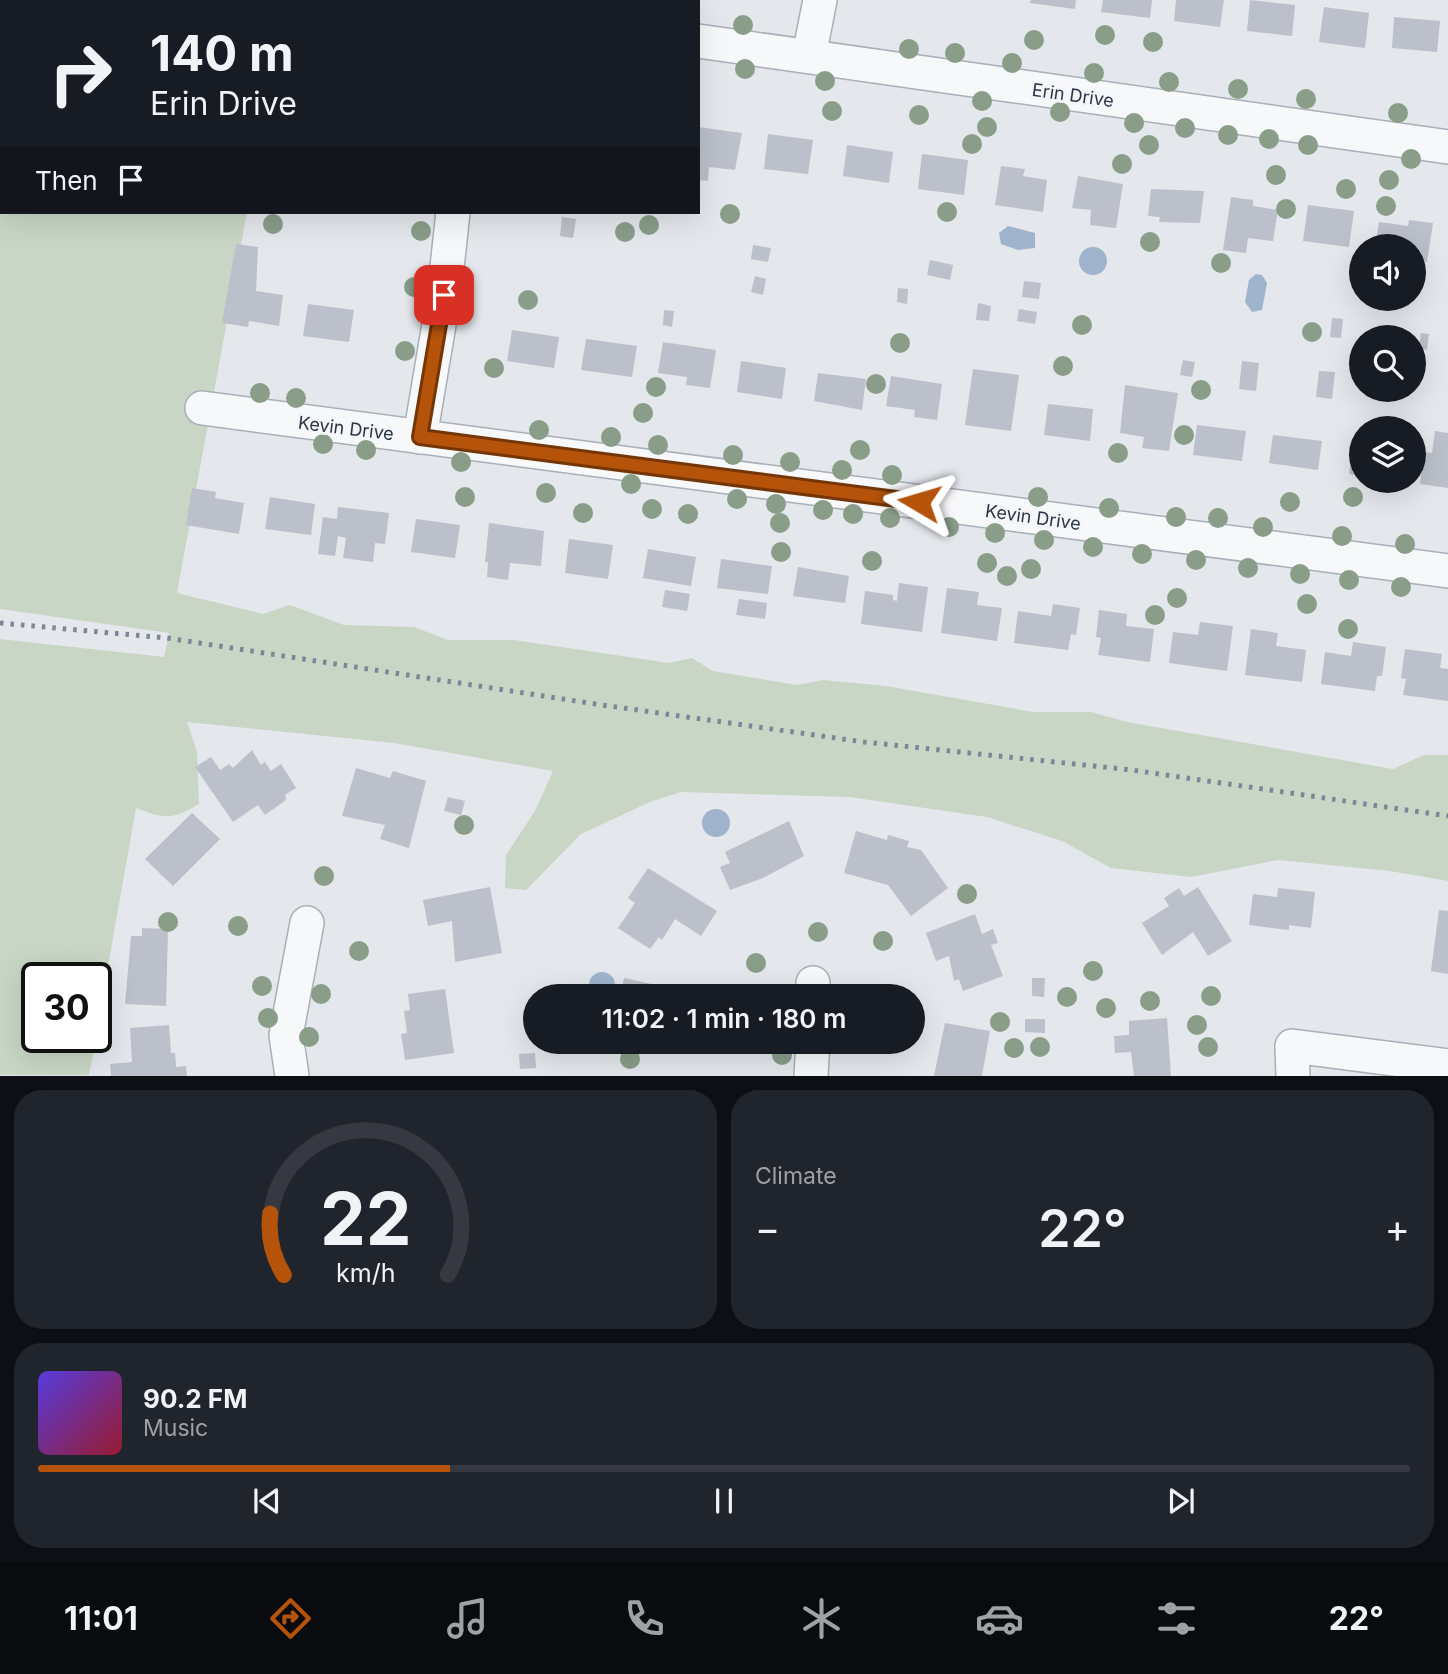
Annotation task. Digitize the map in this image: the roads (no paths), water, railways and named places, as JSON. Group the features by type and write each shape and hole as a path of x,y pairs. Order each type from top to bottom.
{"street":[{"path":"808,56 820,0"},
{"name":"Erin Drive","path":"700,41 1448,146"},
{"path":"420,437 444,295 453,214"},
{"name":"Kevin Drive","path":"202,408 1448,571"},
{"path":"292,1076 286,1035 307,923"},
{"path":"1293,1076 1292,1046 1448,1066"},
{"path":"811,1076 812,1054"}],"water":[{"path":"1008,226 1035,233 1035,248 1018,250 1001,244 999,233"},
{"path":"1093,247 1103,251 1107,261 1103,271 1093,275 1083,271 1079,261 1083,251"},
{"path":"1256,274 1262,275 1267,283 1262,310 1252,312 1245,302 1249,280"},
{"path":"716,809 726,813 730,823 726,833 716,837 706,833 702,823 706,813"},
{"path":"602,972 614,980 615,984 589,984 593,976"}],"railway":[{"path":"0,623 167,638 864,742 1132,770 1448,816"}]}
